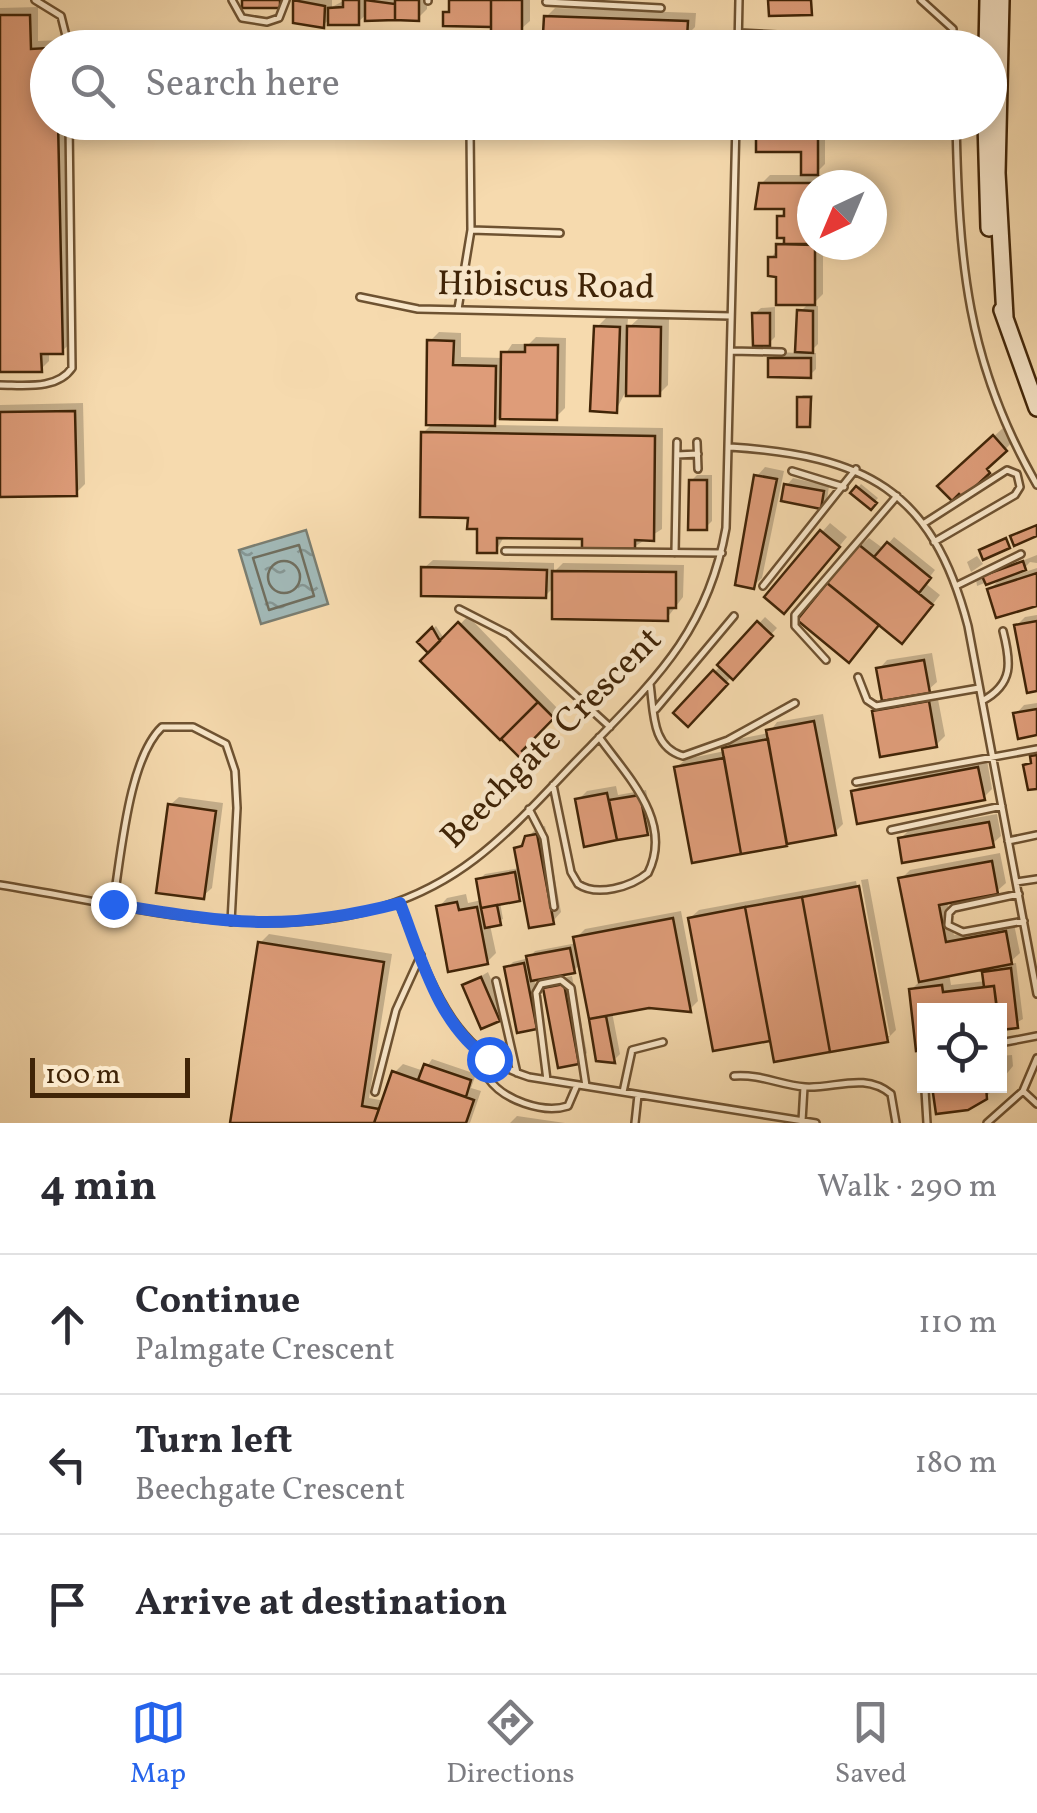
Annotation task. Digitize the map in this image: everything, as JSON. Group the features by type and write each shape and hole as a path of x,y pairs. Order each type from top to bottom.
{"main road":[{"path":"988,30 990,2"},
{"path":"990,2 991,30"},
{"path":"986,140 988,216 998,300 1037,408"},
{"path":"996,140 1005,317"}],"lane":[{"path":"35,0 56,10 64,30"},
{"path":"232,0 242,18 267,22 279,18 286,0"},
{"path":"738,30 739,0"},
{"path":"920,0 953,30"},
{"path":"545,11 546,1 661,8"},
{"path":"0,385 47,383 61,379 72,368 69,140"},
{"path":"458,309 470,230 470,140"},
{"name":"Beechgate Crescent","path":"0,886 231,922 308,923 400,903 476,858 553,784 681,648 703,612 722,553 730,447 736,140"},
{"path":"957,140 968,306 999,416 1037,485"},
{"path":"470,230 560,233"},
{"name":"Hibiscus Road","path":"360,297 397,307 732,316"},
{"path":"730,351 782,352"},
{"path":"675,553 677,442"},
{"path":"697,442 698,469"},
{"path":"730,447 792,451 856,469 897,496 934,542 956,586 980,688 1037,994"},
{"path":"677,455 698,454"},
{"path":"763,586 856,469"},
{"path":"923,524 1007,470 1016,474 1020,487 1015,495 934,542"},
{"path":"792,471 844,487"},
{"path":"826,660 795,626 795,614 897,496"},
{"path":"505,551 722,553"},
{"path":"956,586 1021,554"},
{"path":"458,609 508,634 610,726"},
{"path":"654,710 734,616"},
{"path":"982,701 996,694 1007,679 1010,661 1003,631"},
{"path":"858,677 867,700 876,706 980,688"},
{"path":"650,684 662,742 683,756 728,740 795,703"},
{"path":"113,904 128,818 148,746 162,727 193,726 226,744 235,771 231,922"},
{"path":"553,784 571,872 578,884 599,890 634,882 648,872 654,844 644,795 599,737"},
{"path":"856,782 1037,749"},
{"path":"892,830 1002,806"},
{"path":"528,809 544,838 554,906"},
{"path":"1008,840 1037,836"},
{"path":"1016,882 1037,879"},
{"path":"1019,894 954,908 948,913 948,925 962,932 1024,921"},
{"path":"400,903 450,1018 462,1037 489,1059 518,1073 547,1080 816,1123"},
{"path":"1028,944 1037,942"},
{"path":"375,1092 396,1010 421,956"},
{"path":"496,980 518,1073"},
{"path":"547,1080 536,993 541,984 560,980 571,988 586,1086"},
{"path":"1007,1042 1037,1036"},
{"path":"623,1092 632,1050 664,1042"},
{"path":"987,1123 1023,1091 1037,1058"},
{"path":"489,1059 491,1083 538,1107 568,1106 576,1085"},
{"path":"734,1076 760,1075 804,1087 874,1084 891,1094 896,1123"},
{"path":"802,1121 804,1087"},
{"path":"1023,1091 1037,1104"},
{"path":"925,1093 927,1123"},
{"path":"636,1123 638,1094"}],"water":[{"path":"306,530 328,604 261,624 239,550"}],"building":[{"path":"242,0 280,0 280,8 242,8"},
{"path":"293,0 325,6 324,28 293,23"},
{"path":"343,0 359,0 359,25 328,25 328,8 343,7"},
{"path":"365,0 395,4 395,20 365,21"},
{"path":"395,0 419,0 419,21 395,20"},
{"path":"449,0 491,0 491,27 443,26 443,12 449,12"},
{"path":"491,0 522,0 522,30 491,30"},
{"path":"768,0 811,0 812,15 769,16"},
{"path":"0,15 30,15 30,140 58,140 63,354 41,354 42,372 0,372"},
{"path":"544,16 688,21 687,30 543,30"},
{"path":"756,140 818,140 818,170 801,170 801,152 756,152"},
{"path":"759,183 797,183 797,244 784,244 784,238 777,238 777,216 784,216 784,209 755,209"},
{"path":"776,244 797,245 797,260 815,260 815,305 776,305 776,277 768,276 768,257 776,257"},
{"path":"797,310 813,311 813,353 795,352"},
{"path":"752,313 770,313 770,346 753,346"},
{"path":"594,326 620,327 617,413 590,411"},
{"path":"627,326 661,327 660,396 626,396"},
{"path":"427,340 454,341 453,365 496,366 495,426 426,425"},
{"path":"525,345 558,345 557,420 500,419 501,352 525,352"},
{"path":"768,358 811,358 811,378 768,377"},
{"path":"797,397 811,397 810,427 797,427"},
{"path":"75,411 77,496 0,497 0,412"},
{"path":"421,432 655,436 654,541 635,540 635,549 582,548 582,539 497,538 497,553 477,553 477,529 467,529 468,518 420,517"},
{"path":"993,435 1007,451 963,498 959,494 952,501 937,486"},
{"path":"754,475 777,479 754,589 735,585"},
{"path":"689,480 707,480 707,530 688,530"},
{"path":"784,484 824,491 821,509 781,501"},
{"path":"856,486 877,503 871,510 850,493"},
{"path":"1037,525 1037,536 1014,546 1010,536"},
{"path":"820,530 840,547 784,614 764,597"},
{"path":"1006,538 1010,548 983,560 979,550"},
{"path":"887,542 931,578 919,593 874,557"},
{"path":"858,544 933,605 902,644 827,583"},
{"path":"1023,561 1026,570 986,585 982,576"},
{"path":"421,567 547,570 546,598 421,596"},
{"path":"552,571 676,572 676,608 668,608 668,621 552,619"},
{"path":"1037,573 1037,606 996,618 987,589"},
{"path":"827,583 879,625 849,663 797,620"},
{"path":"757,621 773,636 733,680 717,665"},
{"path":"1037,621 1037,691 1027,693 1014,625"},
{"path":"458,622 538,702 500,740 420,661"},
{"path":"432,627 440,641 428,653 417,642"},
{"path":"924,660 930,693 882,701 876,668"},
{"path":"713,670 728,684 688,727 673,713"},
{"path":"929,701 937,747 880,757 872,711"},
{"path":"538,702 554,718 522,751 536,765 532,770 501,739"},
{"path":"1037,709 1037,735 1018,739 1013,713"},
{"path":"814,721 836,835 787,844 766,730"},
{"path":"768,739 787,846 741,854 722,748"},
{"path":"1037,755 1037,789 1028,790 1023,765 1031,763 1030,756"},
{"path":"724,758 741,854 692,863 674,767"},
{"path":"978,767 985,800 857,824 851,791"},
{"path":"607,793 617,840 584,847 575,799"},
{"path":"640,795 648,835 617,840 609,800"},
{"path":"168,804 216,811 204,899 156,893"},
{"path":"989,822 994,847 902,863 898,838"},
{"path":"537,834 554,924 529,928 514,848 522,846 525,836"},
{"path":"992,861 998,894 939,905 946,942 1006,931 1012,964 919,982 898,878"},
{"path":"515,872 520,901 481,908 476,879"},
{"path":"859,886 888,1042 830,1052 802,897"},
{"path":"802,897 830,1052 774,1062 745,907"},
{"path":"457,902 459,910 477,907 488,964 448,972 436,906"},
{"path":"497,905 501,925 485,928 481,908"},
{"path":"745,907 770,1041 713,1051 688,918"},
{"path":"673,918 691,1012 649,1008 589,1019 573,937"},
{"path":"258,942 384,962 362,1106 379,1109 374,1123 230,1123"},
{"path":"570,948 575,973 531,981 526,956"},
{"path":"524,963 537,1029 517,1033 504,967"},
{"path":"1011,968 1018,1028 1007,1029 1007,1003 996,1003 994,986 984,987 982,972"},
{"path":"481,977 500,1021 481,1029 462,985"},
{"path":"564,984 579,1064 558,1068 543,988"},
{"path":"942,985 943,992 994,986 996,1003 917,1003 916,1051 909,989"},
{"path":"606,1016 615,1063 596,1061 589,1019"},
{"path":"424,1064 471,1080 466,1097 418,1080"},
{"path":"392,1071 474,1100 466,1123 374,1123"},
{"path":"933,1093 987,1093 987,1099 968,1110 936,1114"}],"route":[{"path":"113,904 214,920 280,925 334,920 400,903 450,1018 462,1037 489,1059"}]}
